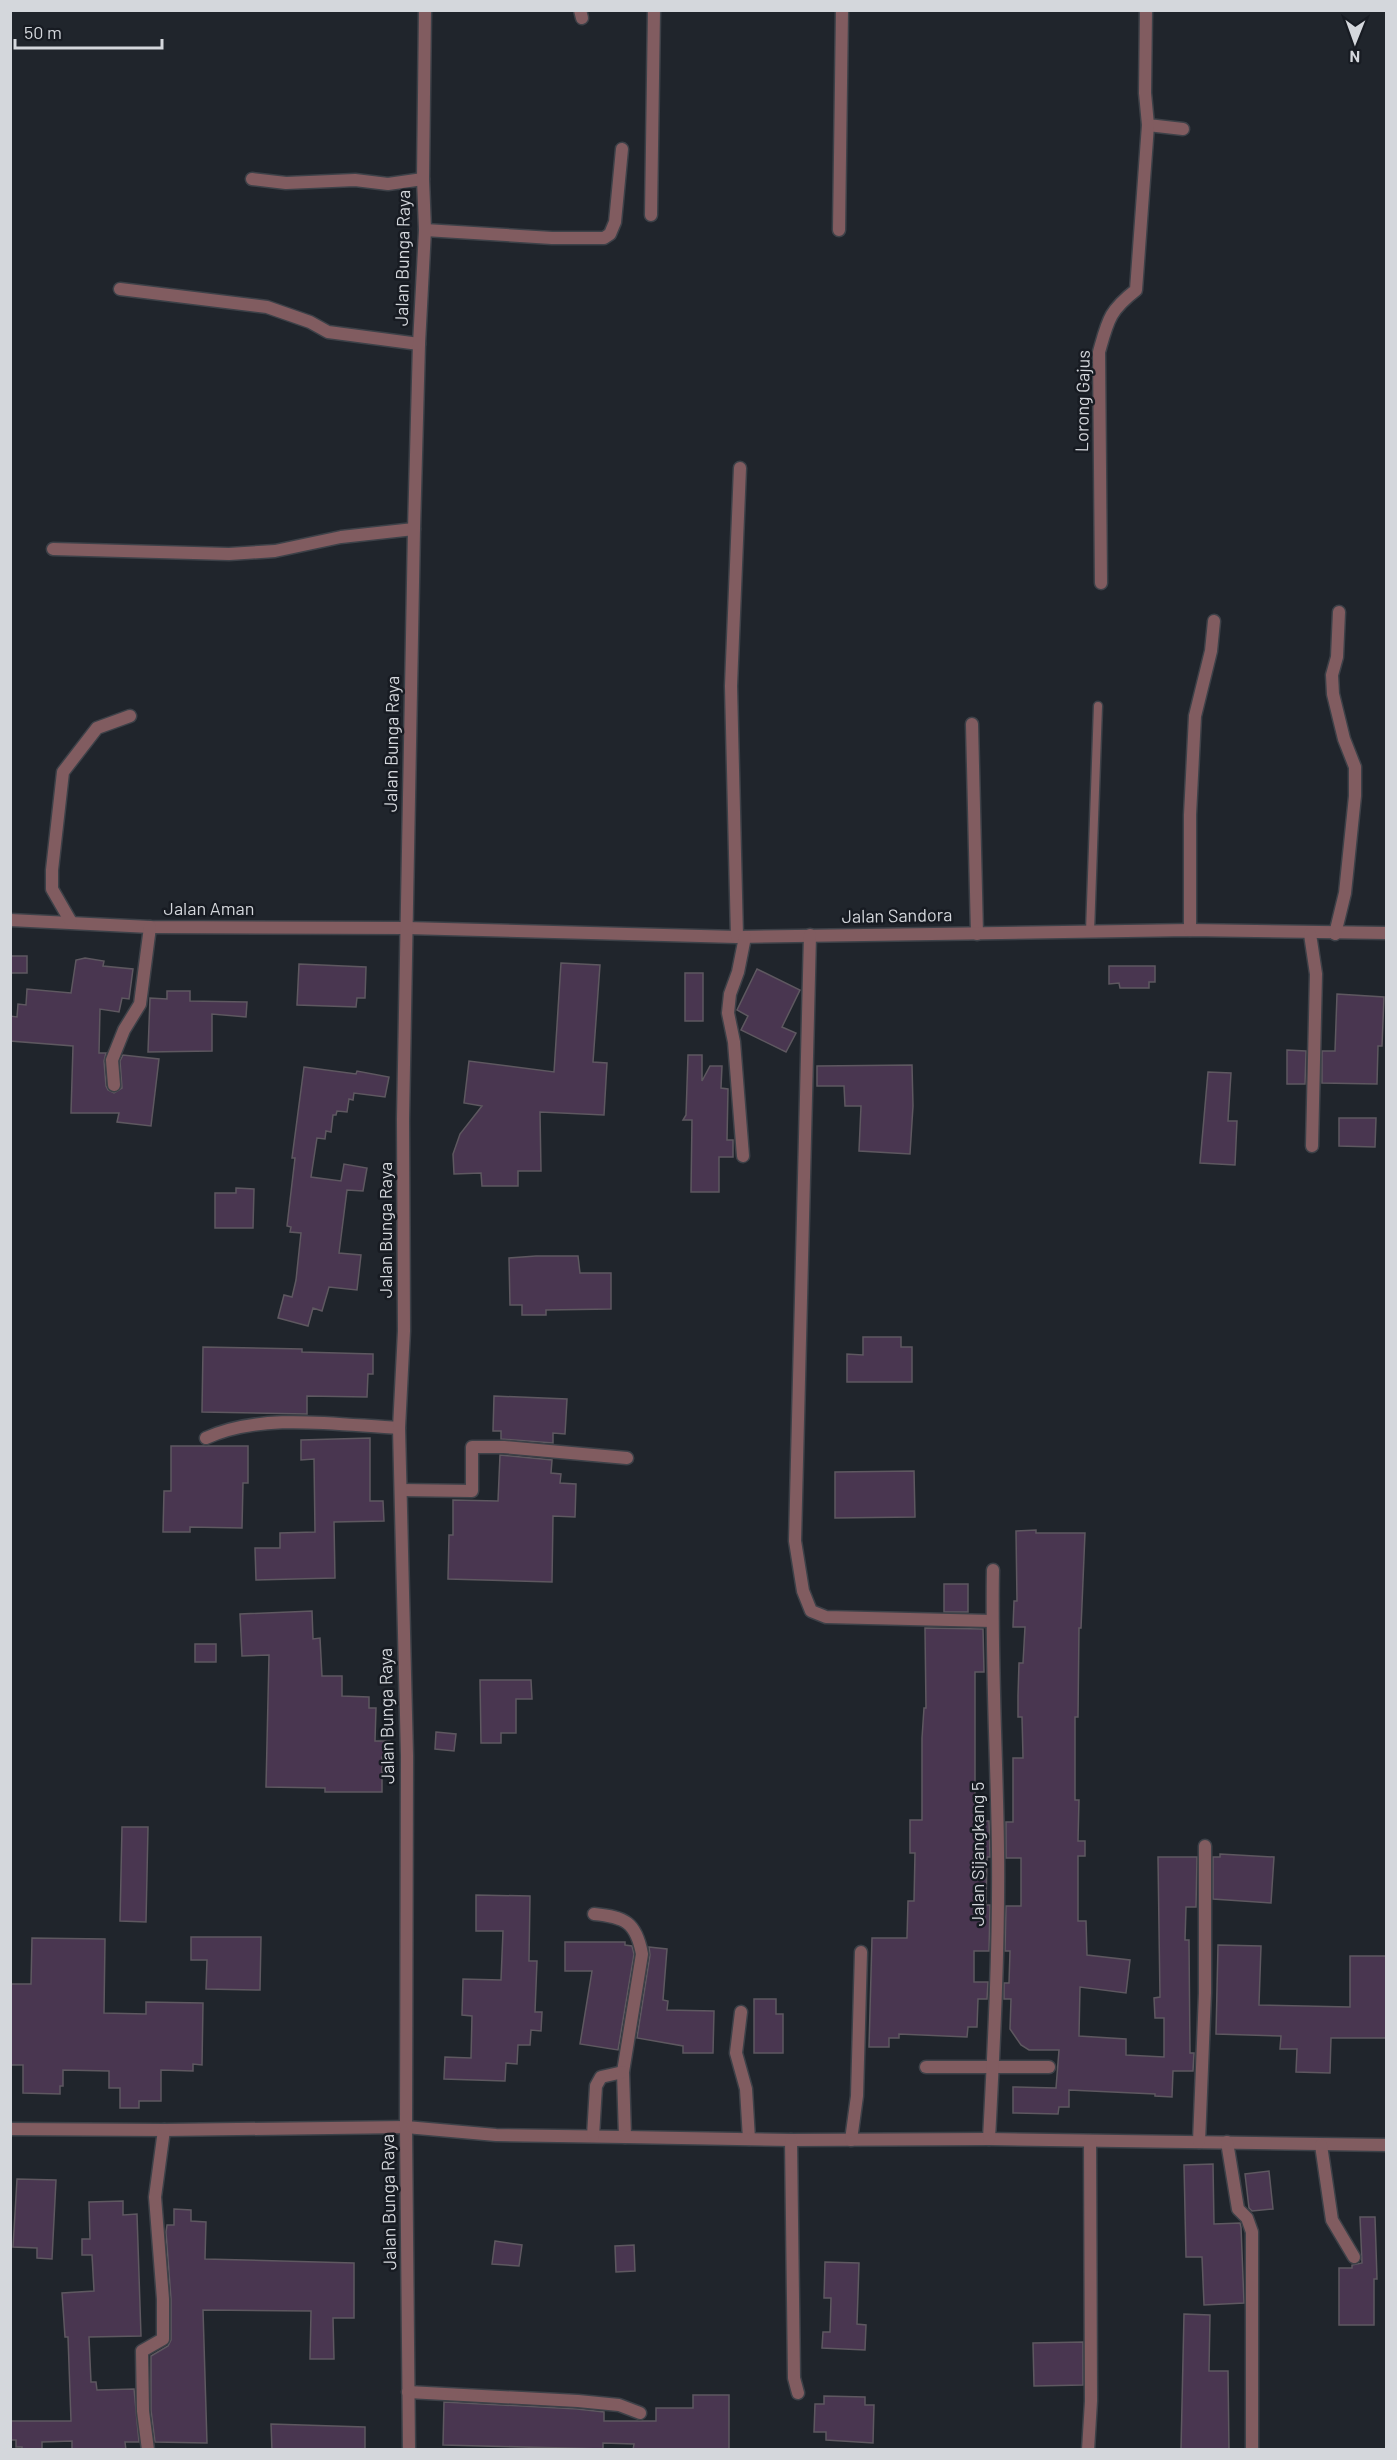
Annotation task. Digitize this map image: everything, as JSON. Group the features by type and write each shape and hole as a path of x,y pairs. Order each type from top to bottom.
{"street":[{"name":"Jalan Bunga Raya","path":"409,2450 406,2127 407,1756 399,1428 404,1331 404,1119 414,530 419,344 426,230 423,179 425,10"},
{"path":"651,215 654,10"},
{"path":"839,230 842,10"},
{"name":"Lorong Gajus","path":"1101,583 1099,352 1108,319 1119,304 1136,290 1148,125 1145,93 1146,10"},
{"path":"1148,125 1183,129"},
{"path":"426,230 552,238 604,238 610,234 615,222 622,149"},
{"path":"252,179 286,183 356,180 388,184 423,179"},
{"path":"120,289 267,307 310,322 328,332 419,344"},
{"path":"740,468 731,686 741,937 738,972 730,994 728,1013 734,1042 743,1156"},
{"path":"53,549 229,554 275,551 341,537 414,530"},
{"path":"1335,934 1346,893 1356,767 1344,740 1333,694 1332,675 1337,657 1339,612"},
{"path":"1190,930 1190,815 1195,716 1211,651 1214,621"},
{"path":"71,922 52,890 52,870 63,772 97,728 130,716"},
{"path":"972,724 978,934"},
{"name":"Jalan Aman","path":"10,920 150,927 407,928"},
{"path":"114,1085 112,1060 124,1030 140,1004 150,927"},
{"name":"Jalan Sandora","path":"407,928 741,937 1190,930 1310,934 1386,933"},
{"path":"1310,934 1316,974 1312,1146"},
{"path":"810,935 795,1541 803,1591 811,1611 826,1617 992,1621"},
{"path":"206,1438 224,1430 254,1424 293,1423 399,1428"},
{"path":"400,1490 472,1491 472,1447 504,1447 627,1458"},
{"name":"Jalan Sijangkang 5","path":"989,2139 998,1852 992,1621 993,1570"},
{"path":"1200,2142 1205,1983 1205,1846"},
{"path":"594,1914 618,1916 634,1930 642,1954 623,2072 626,2137"},
{"path":"850,2140 857,2096 861,1952"},
{"path":"741,2012 736,2053 746,2089 749,2139"},
{"path":"926,2067 1048,2067"},
{"path":"593,2136 596,2086 601,2077 623,2072"},
{"path":"10,2128 164,2130 406,2127 496,2135 1386,2145"},
{"path":"148,2450 143,2411 142,2350 163,2339 163,2299 155,2197 164,2130"},
{"path":"791,2140 794,2378 798,2392"},
{"path":"1088,2450 1091,2401 1090,2140"},
{"path":"1227,2142 1238,2209 1246,2218 1252,2232 1252,2450"},
{"path":"1321,2145 1332,2220 1354,2257"},
{"path":"408,2392 588,2402 619,2405 640,2413"}],"lane":[{"path":"1090,932 1098,706"}],"building":[{"path":"10,956 27,956 27,973 10,973"},
{"path":"85,958 104,961 103,966 133,969 129,999 122,998 119,1012 100,1009 99,1053 106,1053 104,1061 106,1086 114,1093 122,1088 120,1061 123,1055 159,1059 151,1126 117,1122 119,1113 71,1113 73,1046 10,1041 10,1016 17,1017 18,1004 26,1005 27,989 71,993 76,960"},
{"path":"561,963 600,965 593,1062 607,1063 604,1115 540,1112 541,1171 518,1171 518,1186 482,1186 481,1173 454,1174 453,1154 460,1134 482,1106 464,1103 469,1061 554,1072"},
{"path":"299,964 366,967 365,998 357,998 356,1007 297,1005"},
{"path":"1109,966 1155,966 1155,982 1149,982 1149,988 1120,988 1119,983 1109,984"},
{"path":"757,969 800,990 782,1027 796,1033 786,1052 741,1030 748,1016 737,1010"},
{"path":"685,973 703,973 703,1021 685,1021"},
{"path":"167,991 190,991 190,1001 247,1002 246,1017 212,1014 212,1051 148,1052 150,998 167,999"},
{"path":"1337,994 1384,997 1382,1046 1378,1046 1377,1084 1322,1083 1322,1051 1335,1051"},
{"path":"1287,1050 1306,1051 1305,1084 1287,1084"},
{"path":"688,1055 702,1055 702,1081 710,1066 722,1066 721,1088 728,1089 727,1140 733,1140 733,1157 719,1157 719,1192 691,1192 692,1120 683,1120 686,1115"},
{"path":"912,1065 913,1106 910,1154 859,1151 861,1106 845,1106 844,1086 817,1086 817,1066"},
{"path":"304,1067 356,1074 357,1071 389,1077 385,1097 354,1093 353,1100 349,1099 347,1112 337,1111 336,1115 333,1115 331,1132 326,1131 325,1139 317,1138 311,1177 341,1181 344,1164 367,1168 363,1191 347,1190 339,1253 361,1255 357,1290 329,1287 322,1311 313,1308 308,1326 278,1318 284,1295 292,1297 301,1233 290,1232 291,1227 287,1226 295,1158 292,1158"},
{"path":"1208,1072 1231,1073 1228,1121 1237,1121 1235,1165 1200,1163"},
{"path":"1339,1118 1376,1118 1375,1147 1339,1146"},
{"path":"236,1188 254,1189 253,1228 215,1228 215,1193 236,1193"},
{"path":"578,1256 580,1273 611,1273 611,1309 546,1310 546,1315 522,1315 522,1305 510,1305 509,1258"},
{"path":"863,1337 901,1337 901,1347 912,1347 912,1382 847,1382 847,1354 863,1355"},
{"path":"203,1347 302,1349 302,1352 373,1354 373,1374 368,1374 367,1397 307,1396 307,1414 202,1412"},
{"path":"494,1396 567,1399 565,1434 553,1433 553,1443 501,1439 501,1431 493,1431"},
{"path":"370,1438 370,1501 383,1501 384,1521 334,1522 335,1578 256,1580 255,1548 280,1548 280,1533 315,1532 314,1459 301,1460 301,1440"},
{"path":"171,1446 248,1446 248,1483 243,1483 242,1528 190,1527 190,1532 163,1532 164,1491 171,1491"},
{"path":"500,1455 552,1460 551,1473 561,1474 560,1483 576,1484 575,1517 553,1516 552,1582 448,1579 449,1535 453,1535 453,1500 498,1501"},
{"path":"914,1471 915,1517 835,1518 835,1472"},
{"path":"1036,1530 1036,1533 1085,1533 1081,1628 1079,1628 1078,1717 1075,1717 1075,1800 1079,1800 1078,1841 1085,1841 1085,1856 1078,1856 1078,1921 1086,1921 1087,1955 1130,1960 1126,1993 1080,1987 1079,2036 1126,2039 1126,2055 1164,2057 1164,2018 1155,2018 1154,1998 1160,1997 1158,1857 1197,1857 1196,1907 1186,1907 1185,1940 1189,1940 1190,2053 1194,2053 1193,2071 1173,2071 1172,2097 1155,2096 1155,2094 1069,2090 1069,2107 1059,2107 1058,2114 1013,2113 1013,2087 1056,2088 1059,2050 1029,2050 1021,2045 1010,2029 1011,1999 1004,1999 1004,1983 1009,1983 1010,1951 1005,1951 1006,1906 1021,1906 1021,1858 1006,1858 1006,1822 1013,1822 1013,1758 1023,1758 1022,1717 1018,1717 1018,1696 1019,1663 1023,1663 1025,1627 1013,1627 1014,1601 1017,1601 1016,1531"},
{"path":"944,1584 968,1584 968,1612 944,1612"},
{"path":"312,1611 313,1639 320,1638 322,1676 342,1676 342,1696 369,1697 369,1708 376,1708 375,1741 390,1741 390,1757 382,1757 382,1792 325,1792 325,1788 266,1787 269,1655 242,1656 240,1614"},
{"path":"925,1628 983,1629 984,1672 975,1672 975,1821 989,1821 990,1857 987,1857 986,1905 990,1905 989,1951 974,1951 974,1982 988,1982 987,1999 978,1999 977,2027 968,2027 967,2037 899,2034 899,2038 889,2038 889,2047 869,2047 872,1938 907,1938 908,1901 914,1901 915,1853 910,1853 910,1820 922,1820 922,1738 924,1708 926,1708"},
{"path":"195,1644 216,1644 216,1662 195,1662"},
{"path":"480,1680 531,1680 532,1699 516,1699 516,1733 501,1733 501,1743 481,1743"},
{"path":"436,1732 456,1734 454,1751 435,1749"},
{"path":"122,1827 148,1827 146,1922 120,1921"},
{"path":"1220,1854 1274,1857 1271,1903 1213,1899 1213,1857 1220,1857"},
{"path":"476,1895 530,1896 529,1961 537,1961 535,2012 542,2012 541,2031 531,2030 530,2045 518,2045 517,2064 506,2063 505,2081 444,2079 445,2057 471,2058 472,2016 462,2015 463,1979 501,1980 503,1931 476,1931"},
{"path":"191,1937 261,1937 260,1990 206,1989 207,1960 191,1960"},
{"path":"32,1938 105,1939 104,2013 146,2014 146,2002 203,2003 202,2065 193,2064 193,2071 161,2070 161,2101 139,2101 139,2108 120,2108 120,2088 109,2088 109,2071 63,2070 63,2086 60,2086 60,2094 23,2093 23,2065 10,2065 10,1984 31,1984"},
{"path":"565,1942 625,1942 625,1945 632,1946 634,1954 618,2050 580,2044 592,1971 565,1971"},
{"path":"1218,1945 1261,1946 1259,2005 1350,2007 1350,1956 1386,1956 1386,2038 1331,2038 1330,2073 1296,2072 1297,2049 1280,2049 1281,2036 1216,2034"},
{"path":"649,1947 667,1949 663,2000 668,2001 667,2010 714,2011 713,2053 683,2053 683,2046 637,2038 650,1955"},
{"path":"754,1999 776,1999 776,2014 783,2014 783,2053 754,2053"},
{"path":"1213,2164 1214,2224 1240,2223 1241,2227 1244,2303 1204,2305 1202,2257 1186,2257 1184,2165"},
{"path":"1269,2171 1273,2209 1252,2211 1249,2208 1245,2174"},
{"path":"17,2179 56,2180 52,2259 37,2258 37,2248 13,2247"},
{"path":"123,2201 123,2215 137,2214 141,2336 89,2337 91,2382 96,2382 97,2390 134,2389 139,2442 125,2442 126,2450 72,2450 72,2441 42,2442 42,2450 22,2450 22,2447 16,2447 16,2440 10,2440 10,2421 71,2421 68,2337 65,2337 62,2293 94,2291 92,2255 82,2255 82,2239 90,2239 89,2202"},
{"path":"174,2209 191,2210 191,2221 206,2222 205,2259 354,2263 354,2318 333,2318 334,2359 310,2359 311,2311 203,2310 207,2443 155,2442 151,2410 151,2356 168,2346 171,2340 171,2299 166,2232 167,2225 174,2225"},
{"path":"1360,2217 1375,2217 1377,2279 1374,2279 1374,2325 1339,2325 1339,2268 1352,2268 1352,2265 1362,2263"},
{"path":"495,2241 522,2245 519,2266 492,2264"},
{"path":"634,2245 635,2271 616,2272 615,2246"},
{"path":"825,2262 859,2263 857,2324 866,2325 865,2350 822,2348 823,2332 830,2332 831,2298 824,2298"},
{"path":"1184,2314 1210,2315 1209,2371 1228,2371 1229,2450 1181,2450"},
{"path":"1083,2342 1083,2385 1034,2386 1033,2343"},
{"path":"693,2395 729,2395 729,2450 633,2450 634,2444 603,2443 603,2449 443,2445 444,2402 577,2409 604,2412 604,2421 656,2421 656,2408 693,2408"},
{"path":"824,2396 865,2397 865,2405 874,2405 873,2443 826,2440 826,2432 814,2432 815,2404 824,2404"},
{"path":"271,2424 365,2427 365,2450 272,2450"}]}
